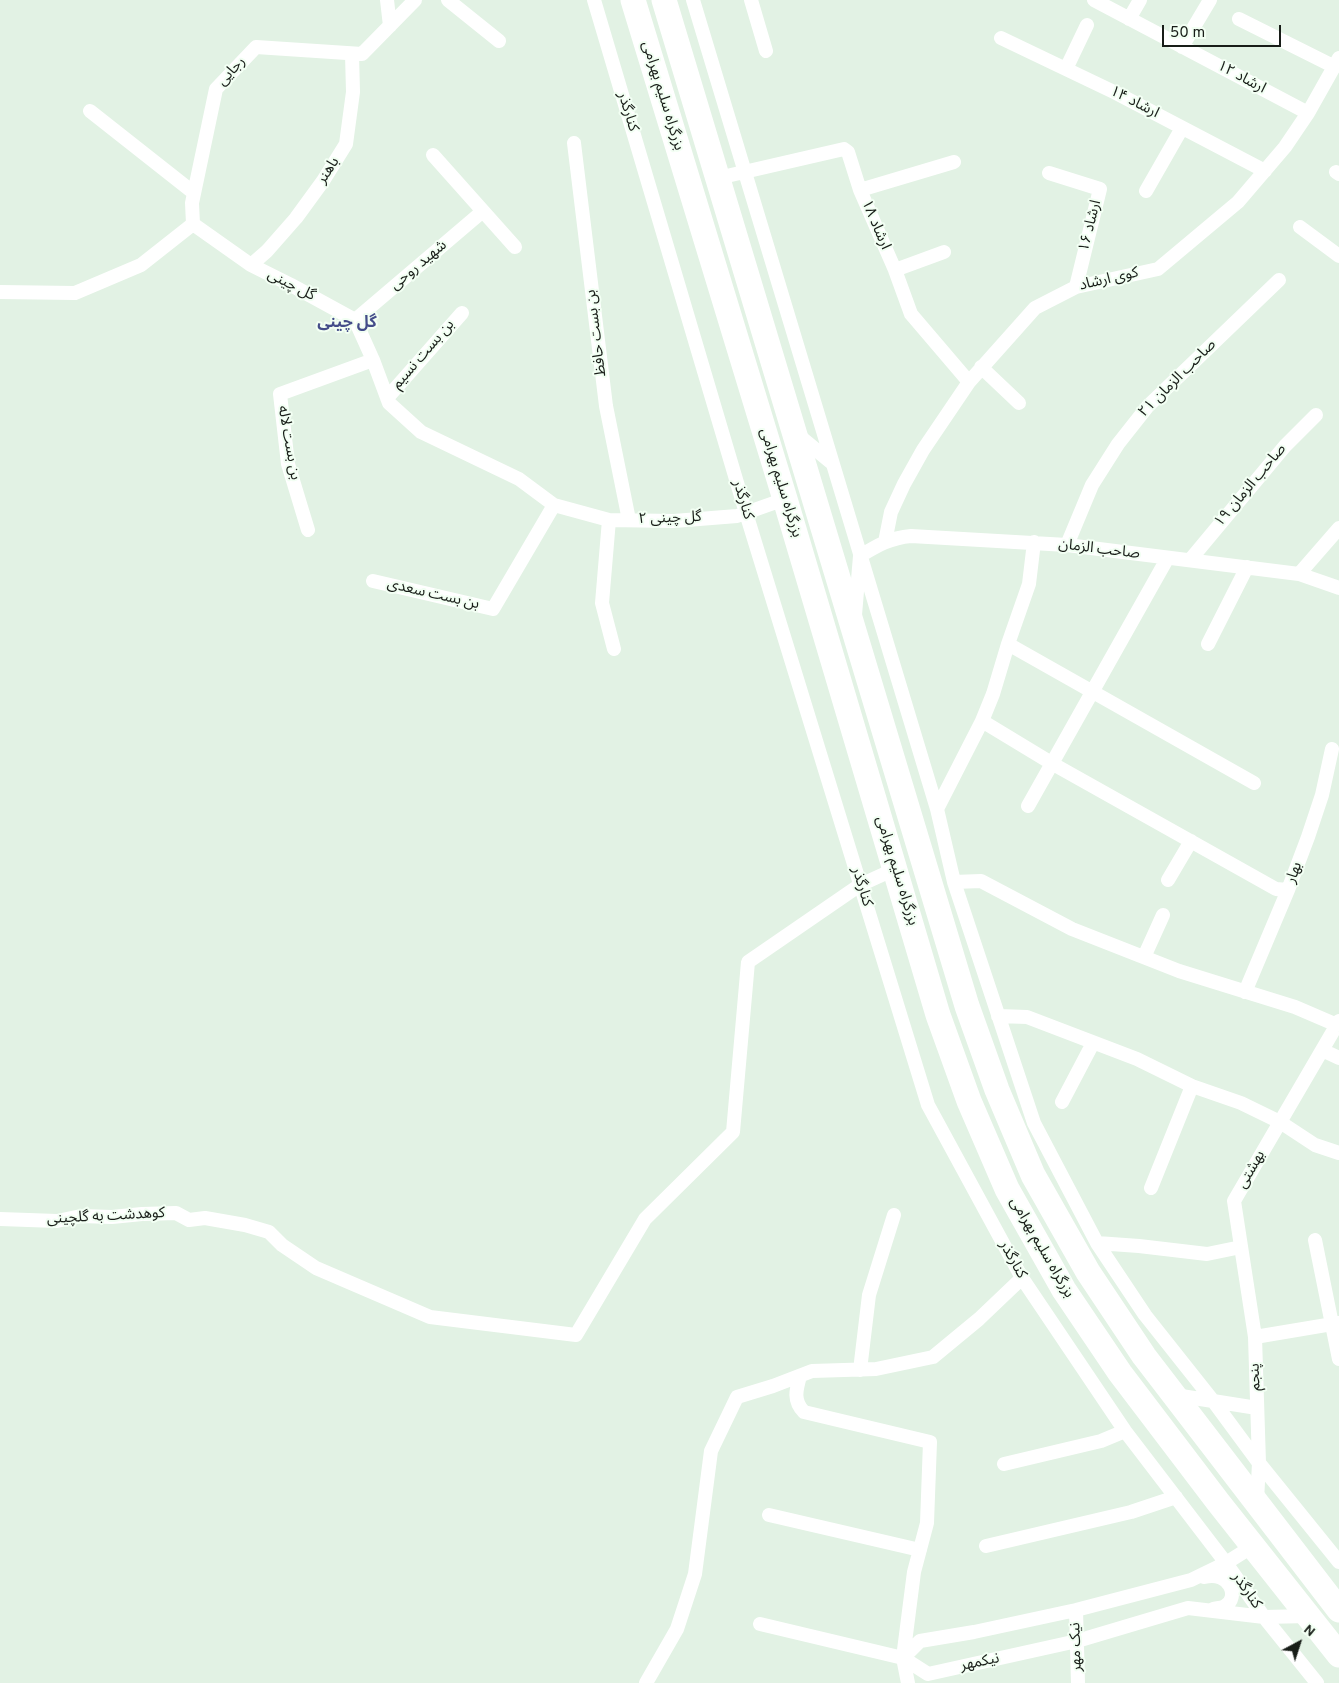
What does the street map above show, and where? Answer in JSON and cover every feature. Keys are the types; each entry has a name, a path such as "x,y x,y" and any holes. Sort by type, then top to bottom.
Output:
{"highway":[{"name":"بزرگراه سلیم بهرامی","path":"633,0 785,499 941,1023 969,1101 1007,1189 1064,1290 1120,1373 1339,1655"},
{"name":"بزرگراه سلیم بهرامی","path":"664,0 854,627 966,1006 997,1090 1034,1175 1088,1272 1144,1356 1339,1610"}],"street":[{"path":"387,0 390,26"},
{"path":"352,54 362,54 415,0"},
{"path":"448,0 500,41"},
{"name":"کنارگذر","path":"594,0 746,513 928,1105 1022,1278 1125,1431 1226,1563 1264,1617 1317,1683"},
{"path":"693,0 937,809 954,882 1034,1123 1098,1244 1145,1315 1214,1402 1259,1463 1339,1562"},
{"path":"752,0 766,51"},
{"name":"ارشاد ۱۲","path":"1094,0 1308,113"},
{"path":"1128,19 1140,0"},
{"path":"1182,47 1210,0"},
{"path":"1239,18 1337,63"},
{"path":"1066,69 1087,25"},
{"name":"ارشاد ۱۴","path":"1001,38 1116,93 1264,171"},
{"name":"رجایی","path":"193,224 192,203 216,89 256,47 352,54"},
{"name":"باهنر","path":"251,265 267,251 296,218 323,181 346,144 353,92 352,54"},
{"name":"کوی ارشاد","path":"885,542 891,512 923,450 969,382 1035,308 1076,286 1158,269 1238,202 1285,147 1308,113 1337,63"},
{"path":"90,111 194,193"},
{"path":"1146,191 1182,128"},
{"name":"بن بست حافظ","path":"574,143 606,406 629,520"},
{"name":"ارشاد ۱۸","path":"744,170 844,149 848,152 860,190 895,270 911,314 969,382"},
{"path":"433,155 515,246"},
{"path":"860,190 954,162"},
{"path":"718,178 744,170"},
{"name":"ارشاد ۱۶","path":"1049,173 1100,189 1076,286"},
{"name":"شهید روحی","path":"355,320 483,211"},
{"path":"0,292 75,293 141,265 193,224"},
{"name":"گل چینی","path":"193,224 251,265 355,320"},
{"path":"1300,227 1339,255"},
{"path":"895,270 944,252"},
{"name":"صاحب الزمان ۲۱","path":"1068,545 1092,485 1118,444 1148,406 1279,280"},
{"name":"بن بست نسیم","path":"387,398 462,312"},
{"path":"355,320 373,360 388,403 421,432 519,479 554,505"},
{"name":"بن بست لاله","path":"308,530 288,464 280,394 373,360"},
{"path":"981,368 1019,403"},
{"name":"صاحب الزمان ۱۹","path":"1190,560 1285,446 1316,415"},
{"path":"795,433 832,463"},
{"name":"گل چینی ۲","path":"554,505 609,520 674,521 737,516 785,499"},
{"name":"بن بست سعدی","path":"373,581 493,609 554,505"},
{"path":"609,520 602,603 614,649"},
{"path":"1299,574 1339,528"},
{"name":"صاحب الزمان","path":"860,556 885,542 911,536 1034,542 1299,574 1339,588"},
{"path":"937,809 982,721 993,694 1029,584 1034,542"},
{"path":"854,627 860,556"},
{"path":"1028,806 1168,558"},
{"path":"1208,644 1247,567"},
{"path":"1008,644 1254,783"},
{"path":"982,721 1053,764 1276,889 1288,890"},
{"name":"بهار","path":"1245,992 1288,890 1322,796 1332,749"},
{"path":"1168,880 1191,841"},
{"path":"860,885 895,869"},
{"path":"954,882 981,881 1072,929 1179,971 1294,1007 1338,1023"},
{"name":"کوهدشت به گلچینی","path":"0,1219 57,1221 80,1216 112,1217 176,1213 189,1220 205,1218 245,1225 269,1232 282,1245 316,1268 430,1317 576,1336 645,1220 732,1132 748,962 860,885"},
{"path":"1144,957 1163,916"},
{"path":"998,1016 1027,1017 1137,1059 1192,1086 1241,1104 1280,1122 1315,1146 1339,1153"},
{"name":"بهشتی","path":"1255,1337 1234,1201 1338,1023"},
{"path":"1062,1102 1093,1043"},
{"path":"1322,1050 1339,1058"},
{"path":"1151,1188 1192,1086"},
{"path":"860,1370 869,1295 894,1214"},
{"path":"1315,1240 1336,1323 1339,1359"},
{"path":"1098,1244 1139,1246 1207,1254 1241,1247"},
{"path":"646,1683 677,1629 695,1574 711,1451 737,1397 812,1372 876,1369 933,1357 979,1319 1022,1278"},
{"path":"1255,1337 1336,1323"},
{"name":"پنجم","path":"1255,1337 1259,1463 1257,1503"},
{"path":"800,1376 796,1391 798,1406 804,1412 930,1442 927,1523 914,1572 903,1658 908,1683"},
{"path":"1175,1395 1257,1408"},
{"path":"1004,1464 1101,1441 1125,1431"},
{"path":"986,1546 1131,1512 1176,1497"},
{"path":"769,1515 920,1550"},
{"name":"نیکمهر","path":"1253,1546 1226,1563 1191,1580 1076,1610 974,1632 920,1641 903,1658 928,1674 1077,1641 1188,1608 1264,1617 1308,1616"},
{"path":"1191,1580 1218,1575 1230,1585 1232,1595 1226,1606 1208,1610"},
{"name":"نیک مهر","path":"1076,1610 1078,1683"},
{"path":"760,1624 903,1658"}],"district":[{"name":"گل چینی","path":"347,324"}]}
